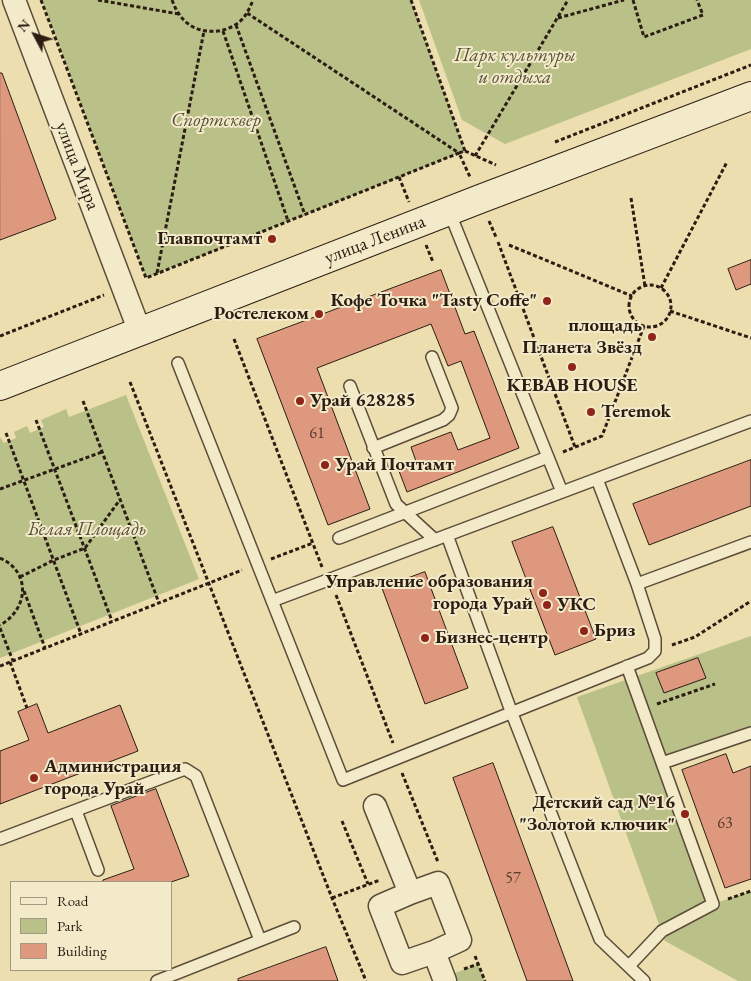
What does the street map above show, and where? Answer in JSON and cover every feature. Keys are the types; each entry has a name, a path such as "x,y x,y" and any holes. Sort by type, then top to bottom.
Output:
{"main road":[{"name":"улица Ленина","path":"0,386 449,211 751,96"}],"street":[{"name":"улица Мира","path":"14,0 140,332"},
{"path":"376,806 410,893"},
{"path":"438,883 460,940 434,952 402,963 380,906 438,883"},
{"path":"434,952 445,981"}],"lane":[{"path":"449,211 562,492"},
{"path":"373,448 443,420 449,415 452,408 432,357"},
{"path":"178,363 343,780 648,658 655,651 655,639 637,584 597,479"},
{"path":"350,386 396,504 435,540"},
{"path":"272,601 751,421"},
{"path":"340,538 548,457"},
{"path":"447,535 511,712 600,939 644,981"},
{"path":"637,584 751,542"},
{"path":"627,666 713,904 662,931 629,966"},
{"path":"662,763 751,732"},
{"path":"0,839 185,769 196,776 260,940"},
{"path":"76,811 98,870"},
{"path":"157,981 294,926"}],"path":[{"path":"41,0 146,278 465,151"},
{"path":"98,0 179,14"},
{"path":"172,0 179,14 186,22 204,31 223,31 236,25 248,13 253,0"},
{"path":"411,0 465,151 494,165 504,162"},
{"path":"475,156 568,0"},
{"path":"557,18 624,0"},
{"path":"633,0 644,37 703,15 697,0"},
{"path":"248,13 459,153"},
{"path":"236,25 305,215"},
{"path":"156,274 204,31"},
{"path":"223,31 288,221"},
{"path":"550,144 751,65"},
{"path":"661,288 727,162"},
{"path":"631,198 645,286"},
{"path":"498,242 575,447"},
{"path":"510,245 632,296"},
{"path":"645,286 661,288 670,298 668,318 658,326 644,326 638,323 630,310 632,296 645,286"},
{"path":"0,336 108,293"},
{"path":"670,312 751,338"},
{"path":"548,457 602,436 644,326"},
{"path":"234,339 328,580 339,603 392,741 403,776 440,867"},
{"path":"130,382 366,981"},
{"path":"83,401 159,603"},
{"path":"36,420 112,621"},
{"path":"6,433 81,634"},
{"path":"0,489 102,452"},
{"path":"20,577 54,560 85,548 120,500"},
{"path":"0,558 13,566 20,577 45,648"},
{"path":"0,666 209,583"},
{"path":"23,588 22,600 17,611 0,627 27,708"},
{"path":"655,651 694,637 751,601"},
{"path":"643,710 715,684"},
{"path":"342,821 368,884"},
{"path":"713,904 751,891"},
{"path":"475,955 485,981"}],"green space":[{"name":"Спортсквер","path":"42,0 411,0 465,151 146,278"},
{"name":"Парк культуры и отдыха","path":"419,0 751,0 751,49 505,144 462,120"},
{"name":"Белая Площадь","path":"126,395 199,579 0,658 0,437 4,443 16,438 14,432 27,426 30,433 44,427 41,420 66,409 69,417"},
{"name":"Детский сад №16 \"Золотой ключик\"","path":"751,636 751,733 662,763 713,904 751,891 751,981 738,981 665,941 577,697"},
{"path":"478,964 485,981 435,981"}],"building":[{"path":"0,73 2,73 56,219 0,240"},
{"path":"751,260 751,284 736,290 728,269"},
{"path":"441,270 465,334 474,331 519,448 407,492 399,471 417,464 411,447 451,432 458,450 490,438 461,361 448,366 431,324 317,368 370,509 328,525 257,339"},
{"path":"751,460 751,506 649,545 633,504"},
{"path":"553,527 596,639 555,655 512,542"},
{"name":"Бизнес-центр","path":"425,572 468,688 425,704 382,588"},
{"path":"698,658 706,678 664,693 656,673"},
{"name":"Администрация города Урай","path":"37,704 48,733 120,705 138,751 0,804 0,751 29,740 18,712"},
{"path":"726,754 733,773 751,766 751,879 725,888 682,770"},
{"path":"493,763 573,981 527,981 453,778"},
{"path":"156,789 189,876 172,882 103,881 134,869 111,806"},
{"path":"326,947 338,981 238,981 238,979"}],"place":[{"name":"Главпочтамт","path":"272,239"},
{"name":"Кофе Точка \"Tasty Coffe\"","path":"547,301"},
{"name":"Ростелеком","path":"319,314"},
{"name":"площадь Планета Звёзд","path":"652,337"},
{"name":"KEBAB HOUSE","path":"572,367"},
{"name":"Урай 628285","path":"300,401"},
{"name":"Teremok","path":"591,412"},
{"name":"Урай Почтамт","path":"325,465"},
{"name":"Управление образования города Урай","path":"543,593"},
{"name":"УКС","path":"547,605"},
{"name":"Бриз","path":"584,631"},
{"name":"Бизнес-центр","path":"425,638"},
{"name":"Администрация города Урай","path":"34,778"},
{"name":"Детский сад №16 \"Золотой ключик\"","path":"685,814"}]}
